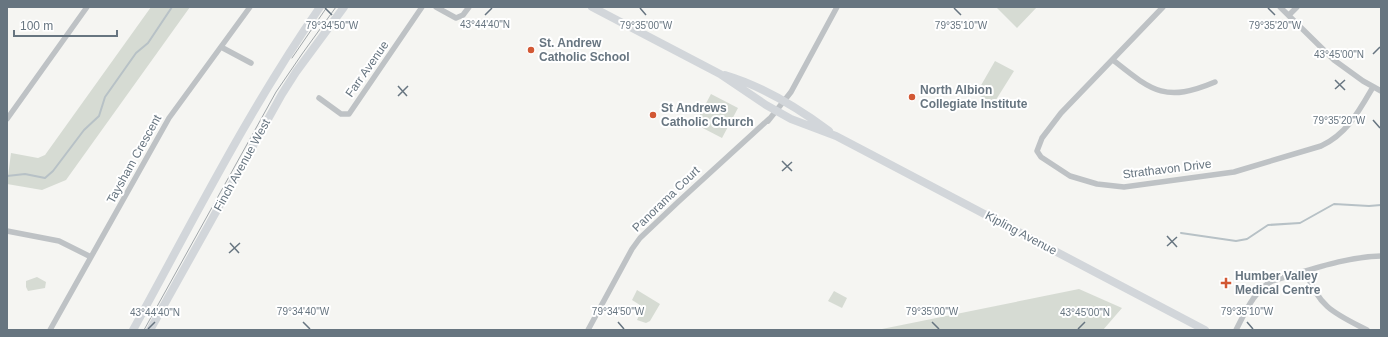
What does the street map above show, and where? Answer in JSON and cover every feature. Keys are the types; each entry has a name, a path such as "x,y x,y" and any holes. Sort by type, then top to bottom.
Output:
{"main road":[{"name":"Finch Avenue West","path":"133,330 247,124 290,50 320,7"},
{"name":"Finch Avenue West","path":"150,330 282,94 296,72 344,7"},
{"name":"Kipling Avenue","path":"592,7 720,74 776,111 791,119 836,136"},
{"name":"Kipling Avenue","path":"720,74 743,80 784,102 836,136 1205,330"}],"street":[{"path":"7,119 14,107 87,7"},
{"name":"Taysham Crescent","path":"50,330 169,118 250,7"},
{"name":"Farr Avenue","path":"319,98 341,114 349,114 422,7"},
{"path":"436,7 456,18 463,15 469,7"},
{"path":"776,111 794,88 837,7"},
{"name":"Strathavon Drive","path":"1164,7 1061,113 1042,138 1037,152 1040,158 1070,176 1097,184 1124,187 1234,172 1321,146 1343,132 1353,121 1373,87"},
{"path":"1280,7 1334,60 1381,91"},
{"path":"1289,15 1297,7"},
{"path":"221,47 251,63"},
{"path":"1113,60 1145,85 1168,93 1193,92 1215,82"},
{"path":"7,105 14,107"},
{"name":"Panorama Court","path":"588,330 640,238 688,192 750,137 776,111"},
{"path":"7,231 59,241 91,257"},
{"path":"1236,330 1255,294 1263,286 1272,281 1346,259 1381,256"},
{"path":"1306,272 1323,304 1334,313 1367,330"}],"shaded area":[{"path":"151,7 190,7 66,180 42,190 7,184 11,153 38,158 45,155"},
{"path":"996,7 1037,7 1017,28"},
{"path":"995,61 1014,71 994,103 976,94"},
{"path":"711,94 738,108 722,138 695,124"},
{"path":"37,277 46,282 45,288 28,291 26,281"},
{"path":"1079,289 1122,308 1103,330 877,330"},
{"path":"637,290 660,304 650,321 646,323 637,320 643,307 632,300"},
{"path":"834,291 847,298 842,308 828,301"}],"waterway":[{"path":"7,176 25,174 45,178 53,171 84,130 99,116 105,97 136,53 148,43 172,7"},
{"path":"1181,233 1236,241 1247,239 1268,225 1300,223 1334,204 1369,206 1381,205"}],"tram line":[{"path":"292,58 327,7"},
{"path":"144,330 276,92 336,7"}],"place":[{"name":"St. Andrew Catholic School","path":"531,50"},
{"name":"North Albion Collegiate Institute","path":"912,97"},
{"name":"St Andrews Catholic Church","path":"653,115"},
{"name":"Humber Valley Medical Centre","path":"1226,283"}]}
